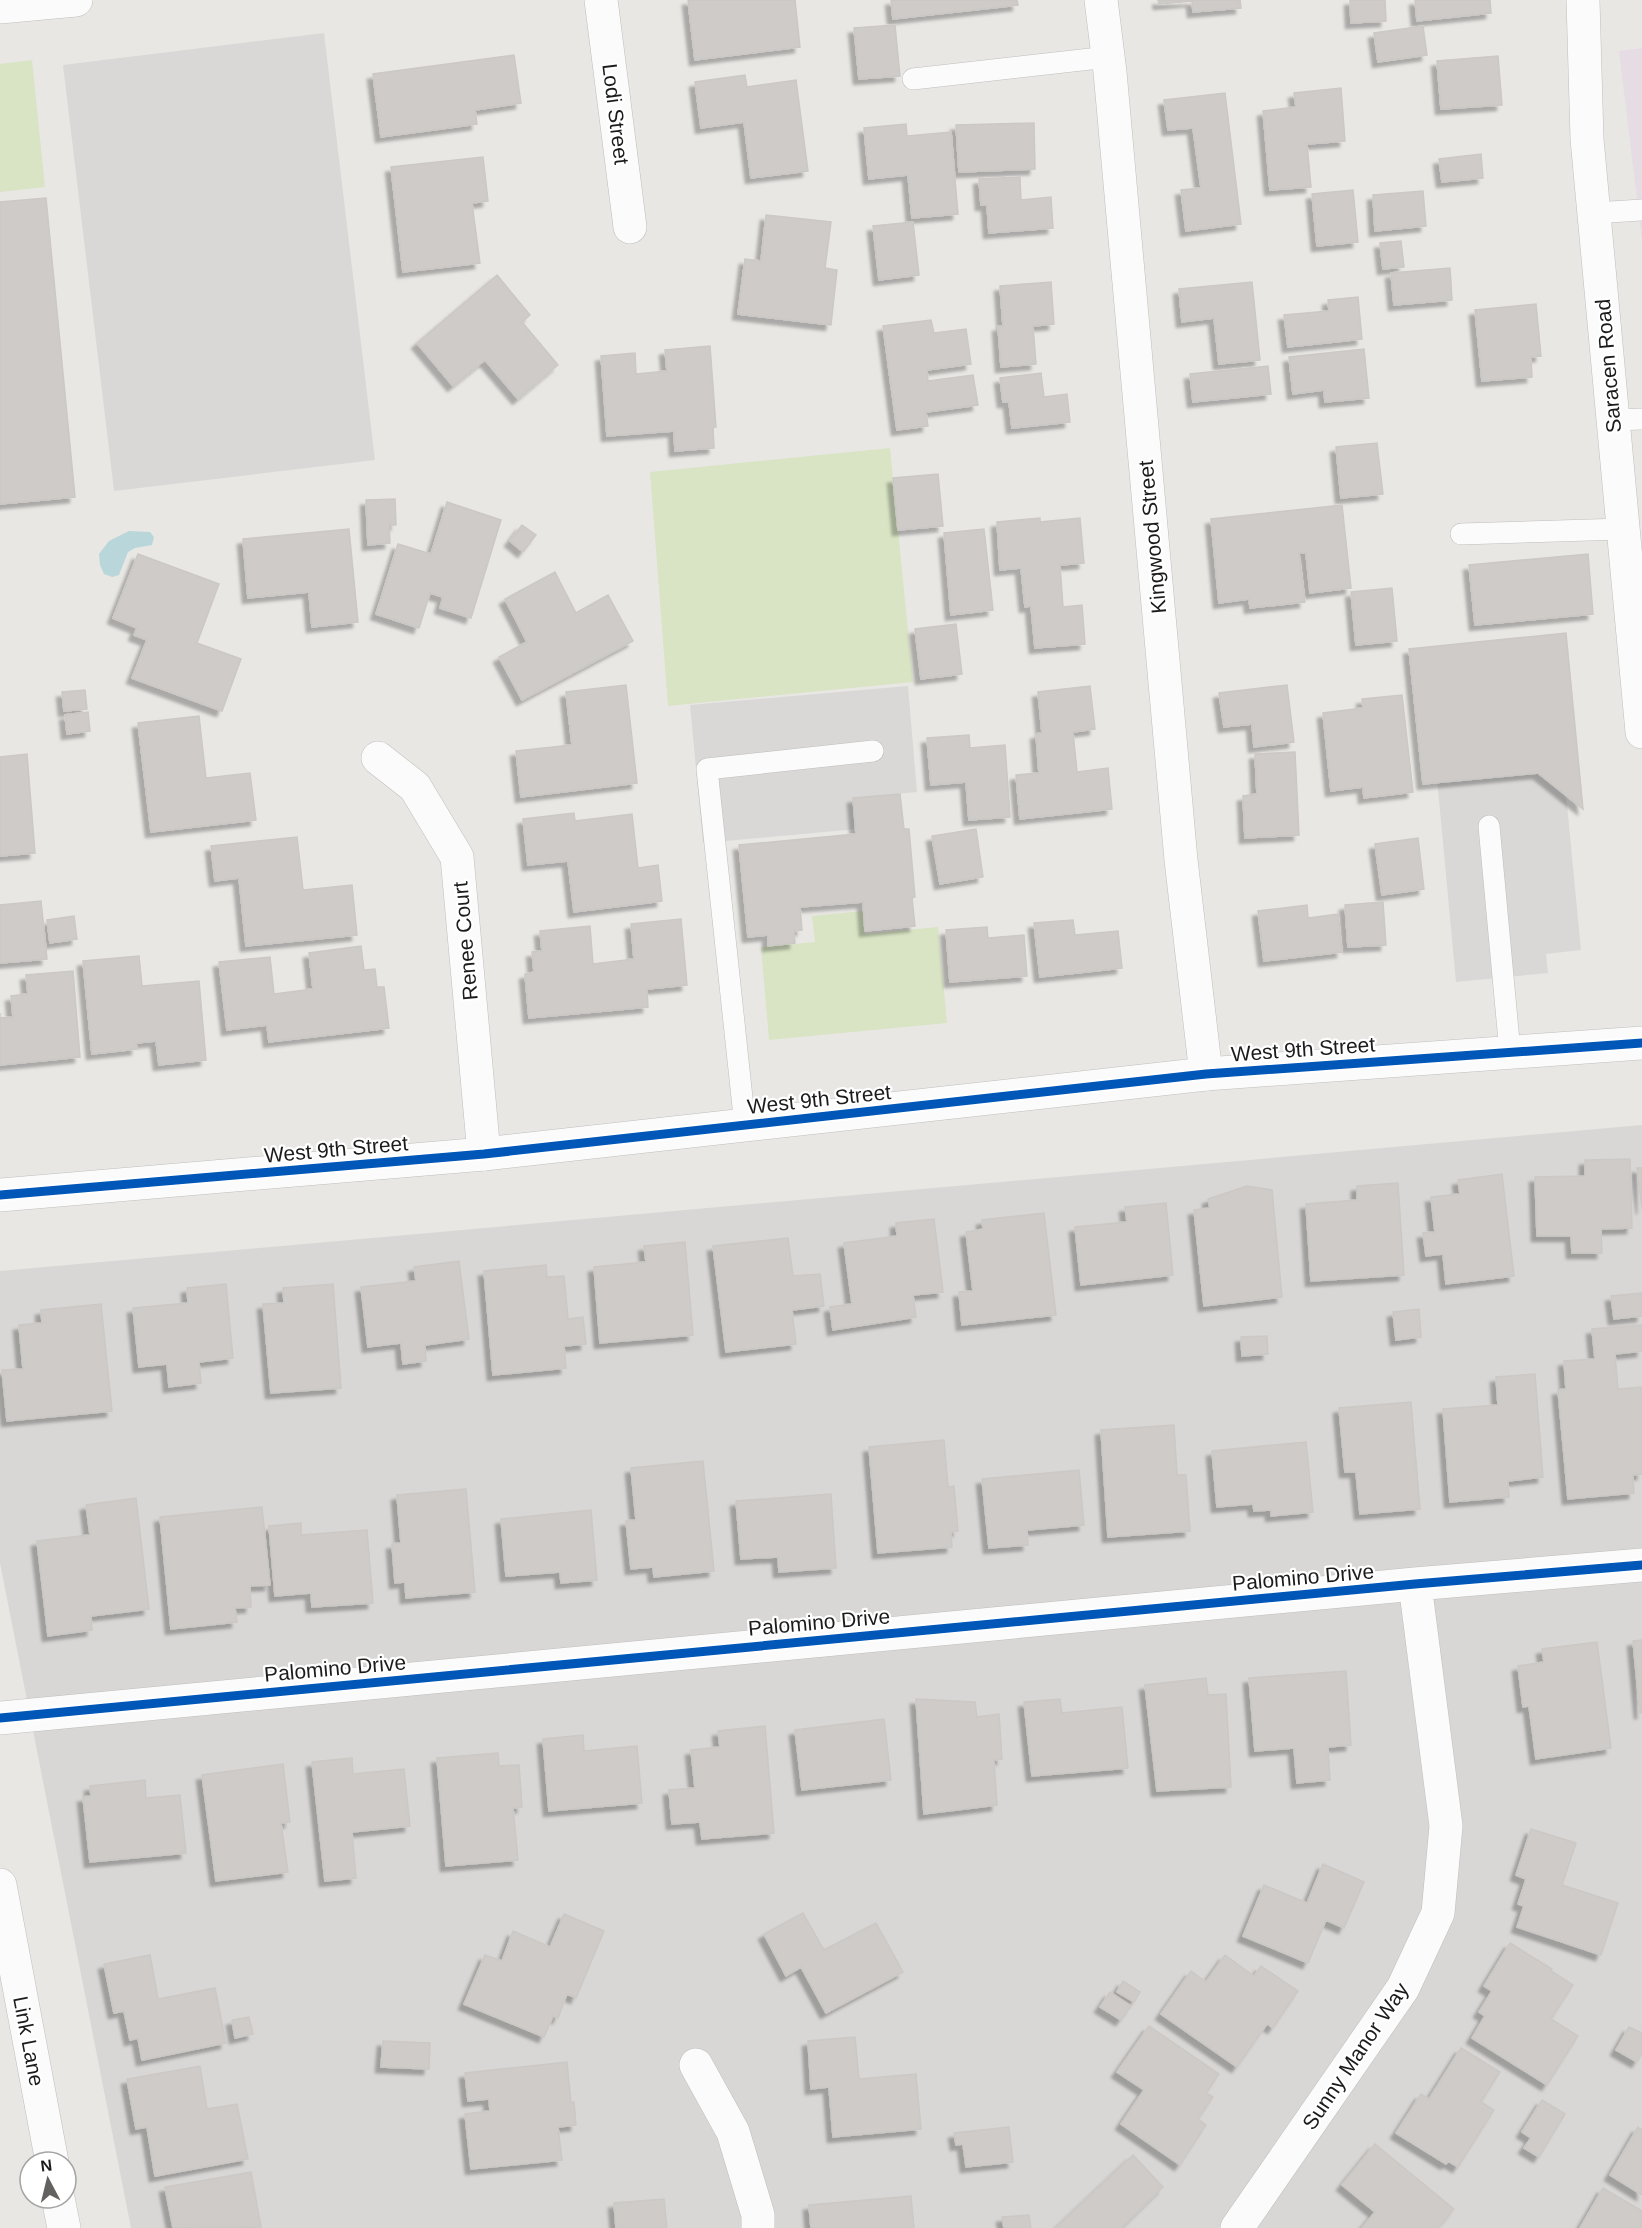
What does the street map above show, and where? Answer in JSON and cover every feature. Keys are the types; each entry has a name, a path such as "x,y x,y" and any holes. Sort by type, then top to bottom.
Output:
{"street":[{"path":"0,7 76,0"},
{"name":"Lodi Street","path":"601,0 630,227"},
{"name":"Kingwood Street","path":"1101,0 1181,860 1206,1074"},
{"name":"Saracen Road","path":"1583,0 1587,139 1594,213 1628,419 1623,529 1638,650 1642,732"},
{"name":"Renee Court","path":"378,758 415,787 457,857 484,1154"},
{"name":"West 9th Street","path":"0,1195 484,1154 1206,1074 1642,1043"},
{"name":"Palomino Drive","path":"0,1718 1415,1584 1642,1565"},
{"name":"Sunny Manor Way","path":"1237,2228 1404,1988 1438,1913 1446,1826 1415,1584"},
{"name":"Link Lane","path":"0,1885 50,2150"},
{"path":"696,2065 733,2132 758,2215 758,2228"},
{"path":"60,2210 64,2228"}],"lane":[{"path":"913,78 1108,57"},
{"path":"1594,213 1642,210"},
{"path":"1461,534 1623,529"},
{"path":"745,1126 707,769 873,751"},
{"path":"1489,826 1510,1052"}],"shaded area":[{"path":"324,33 375,460 114,491 63,65"},
{"path":"1642,48 1642,241 1619,51"},
{"path":"908,686 917,792 854,798 857,829 703,843 690,705"},
{"path":"1548,769 1565,784 1581,950 1546,954 1548,973 1456,982 1437,779"},
{"path":"1642,1125 1642,2228 131,2228 0,1563 0,1271"}],"green space":[{"path":"32,60 45,187 0,192 0,64"},
{"path":"890,448 913,682 668,706 650,472"},
{"path":"863,911 865,934 938,927 947,1023 769,1040 761,947 815,942 812,916"}],"water":[{"path":"129,531 150,532 154,537 152,545 135,548 128,552 119,575 112,577 104,574 99,554 109,541"}],"building":[{"path":"688,0 795,0 800,47 695,60"},
{"path":"891,0 1017,0 1018,5 893,19"},
{"path":"1158,0 1240,0 1241,8 1193,12 1192,1 1159,4"},
{"path":"1350,0 1385,0 1386,21 1351,23"},
{"path":"1415,0 1490,0 1491,13 1417,21"},
{"path":"895,25 900,76 859,79 854,28"},
{"path":"1423,26 1427,55 1378,62 1374,33"},
{"path":"514,55 521,103 475,110 477,124 381,137 373,74"},
{"path":"1498,56 1502,105 1441,109 1437,61"},
{"path":"745,75 747,87 796,80 808,171 751,178 744,122 701,128 695,82"},
{"path":"1341,88 1345,141 1307,144 1311,187 1270,190 1263,111 1296,107 1294,93"},
{"path":"1225,93 1241,224 1186,231 1181,190 1201,188 1193,128 1168,130 1164,100"},
{"path":"1034,123 1035,169 959,172 956,125"},
{"path":"906,124 907,136 951,132 958,214 912,218 908,175 869,179 864,128"},
{"path":"1481,154 1483,178 1442,182 1439,159"},
{"path":"483,157 488,201 472,203 480,263 403,272 391,167"},
{"path":"1020,177 1021,200 1051,197 1053,228 989,233 987,205 981,205 979,179"},
{"path":"1353,190 1358,242 1317,246 1312,194"},
{"path":"1423,191 1426,226 1375,231 1373,195"},
{"path":"46,198 75,497 0,504 0,202"},
{"path":"766,215 831,222 825,268 837,270 831,325 738,314 745,259 761,261"},
{"path":"913,222 919,275 879,280 873,226"},
{"path":"1401,241 1404,267 1383,269 1380,243"},
{"path":"1450,268 1452,300 1394,305 1391,273"},
{"path":"497,275 530,315 522,322 558,365 518,399 485,360 453,386 417,343"},
{"path":"1051,282 1054,324 1033,326 1036,364 1001,367 998,326 1003,326 1000,286"},
{"path":"1252,282 1260,360 1219,364 1214,318 1182,322 1179,289"},
{"path":"1358,297 1362,339 1288,347 1284,315 1329,311 1328,300"},
{"path":"1536,304 1541,356 1531,357 1532,377 1482,381 1475,310"},
{"path":"931,320 934,333 966,329 971,364 927,370 928,381 973,375 978,405 926,412 928,426 897,430 883,326"},
{"path":"710,346 716,427 713,427 714,448 675,451 674,431 607,436 601,356 635,353 636,374 667,371 665,350"},
{"path":"1364,349 1369,398 1325,402 1324,390 1293,394 1289,357"},
{"path":"1268,366 1271,394 1193,402 1190,374"},
{"path":"1041,373 1044,397 1067,394 1070,422 1012,428 1009,402 1003,402 1000,378"},
{"path":"1377,443 1383,494 1341,498 1336,447"},
{"path":"938,474 943,526 898,530 893,478"},
{"path":"395,499 396,525 389,525 390,543 368,545 366,500"},
{"path":"447,502 501,520 471,618 440,608 443,597 430,593 419,628 376,614 398,544 431,554"},
{"path":"1342,505 1351,588 1310,593 1306,553 1299,553 1305,602 1250,608 1249,599 1219,603 1211,519"},
{"path":"1040,518 1040,522 1080,518 1084,563 1060,565 1063,607 1082,605 1085,644 1035,648 1031,606 1025,607 1021,568 1000,570 997,522"},
{"path":"522,525 536,535 523,552 510,541"},
{"path":"349,529 358,622 312,627 309,592 248,598 243,539"},
{"path":"984,529 993,610 951,615 944,533"},
{"path":"138,554 219,584 197,643 241,659 222,711 132,678 147,640 134,635 137,628 113,618"},
{"path":"1588,554 1593,614 1475,625 1469,565"},
{"path":"555,572 576,613 608,595 633,641 522,700 499,657 527,642 505,599"},
{"path":"1392,588 1397,641 1356,645 1351,592"},
{"path":"956,624 962,674 921,679 915,629"},
{"path":"1566,633 1583,809 1538,773 1423,784 1409,649"},
{"path":"626,685 637,783 521,797 516,751 572,745 566,692"},
{"path":"1287,685 1294,742 1254,747 1252,724 1224,727 1219,693"},
{"path":"1090,686 1095,729 1073,732 1077,772 1108,768 1112,809 1020,819 1016,775 1039,773 1036,734 1042,733 1038,692"},
{"path":"85,690 87,709 64,711 62,692"},
{"path":"1402,695 1413,792 1364,798 1363,787 1331,791 1323,713 1363,708 1362,699"},
{"path":"88,712 90,731 67,734 65,715"},
{"path":"199,716 206,778 250,773 256,820 151,832 138,723"},
{"path":"969,735 970,748 1005,745 1010,817 969,820 966,782 931,785 927,738"},
{"path":"1295,752 1299,835 1245,838 1243,796 1257,794 1255,754"},
{"path":"27,754 35,853 0,856 0,757"},
{"path":"900,794 904,829 909,829 915,926 865,931 863,902 800,907 802,930 794,931 795,943 768,946 768,935 748,937 739,845 856,834 853,798"},
{"path":"574,813 575,821 632,814 638,868 658,865 662,901 574,912 568,861 528,865 523,819"},
{"path":"976,829 983,877 940,884 932,836"},
{"path":"297,837 303,890 352,885 357,935 246,946 239,878 215,881 211,846"},
{"path":"1418,838 1424,889 1382,895 1375,844"},
{"path":"41,901 47,959 0,963 0,905"},
{"path":"1383,902 1386,945 1348,947 1345,905"},
{"path":"1307,905 1308,918 1338,914 1342,952 1264,961 1258,911"},
{"path":"74,916 77,939 50,943 47,920"},
{"path":"681,919 687,985 647,989 648,1007 529,1018 525,974 534,972 532,952 542,951 540,931 590,926 593,964 634,959 631,924"},
{"path":"1073,920 1075,935 1118,931 1122,968 1040,977 1034,923"},
{"path":"987,927 988,938 1024,935 1027,976 950,982 946,930"},
{"path":"361,946 364,970 375,969 377,987 384,987 389,1028 269,1042 267,1025 227,1030 219,962 270,957 274,994 313,989 309,953"},
{"path":"139,956 142,986 199,981 206,1060 159,1065 156,1041 136,1043 137,1049 92,1054 83,961"},
{"path":"73,971 80,1057 0,1065 0,1018 13,1017 11,996 28,994 26,975"},
{"path":"1630,1159 1632,1228 1601,1229 1602,1253 1572,1253 1571,1236 1537,1236 1535,1177 1585,1176 1585,1160"},
{"path":"1637,1168 1642,1168 1642,1209"},
{"path":"1502,1174 1514,1276 1446,1284 1443,1254 1426,1256 1423,1233 1435,1232 1431,1197 1460,1194 1458,1180"},
{"path":"1398,1183 1404,1275 1311,1281 1306,1204 1357,1200 1357,1186"},
{"path":"1247,1186 1272,1190 1282,1297 1204,1306 1194,1210 1210,1208 1208,1199"},
{"path":"1166,1203 1173,1275 1081,1285 1075,1227 1127,1222 1125,1207"},
{"path":"1044,1213 1056,1315 962,1325 959,1292 973,1291 966,1232 983,1229 982,1220"},
{"path":"934,1219 943,1292 913,1295 916,1317 833,1330 830,1307 852,1304 844,1243 897,1236 896,1223"},
{"path":"788,1238 793,1276 820,1274 824,1306 792,1310 796,1344 726,1352 713,1246"},
{"path":"685,1242 693,1335 600,1343 594,1267 646,1262 644,1246"},
{"path":"459,1261 469,1339 425,1345 426,1361 403,1364 401,1343 368,1347 361,1287 416,1281 414,1267"},
{"path":"546,1265 547,1277 564,1276 568,1319 583,1317 586,1344 564,1346 566,1368 493,1375 484,1271"},
{"path":"226,1284 233,1358 199,1362 201,1383 169,1387 167,1364 139,1367 133,1308 188,1303 187,1288"},
{"path":"333,1284 341,1388 271,1393 263,1304 284,1303 283,1288"},
{"path":"1642,1293 1642,1316 1614,1319 1611,1296"},
{"path":"101,1304 112,1411 7,1421 2,1370 23,1369 19,1325 42,1323 41,1310"},
{"path":"1419,1309 1421,1337 1396,1340 1393,1312"},
{"path":"1642,1325 1642,1351 1615,1354 1618,1389 1642,1387 1642,1474 1633,1475 1634,1493 1568,1499 1558,1390 1566,1389 1564,1361 1595,1359 1592,1329"},
{"path":"1267,1336 1268,1354 1242,1356 1241,1337"},
{"path":"1535,1374 1543,1477 1508,1481 1509,1497 1450,1502 1443,1409 1498,1405 1496,1377"},
{"path":"1411,1402 1420,1509 1360,1514 1356,1472 1345,1472 1339,1408"},
{"path":"1174,1425 1177,1475 1186,1475 1190,1531 1108,1537 1101,1430"},
{"path":"944,1440 948,1487 954,1486 958,1531 951,1532 952,1547 878,1553 869,1447"},
{"path":"1306,1442 1313,1512 1271,1516 1271,1510 1254,1511 1253,1504 1217,1507 1212,1451"},
{"path":"703,1461 714,1571 654,1577 653,1567 631,1569 626,1521 636,1520 631,1468"},
{"path":"1079,1470 1084,1525 1027,1530 1028,1545 989,1548 982,1479"},
{"path":"466,1489 475,1592 406,1598 405,1582 395,1583 392,1544 401,1543 397,1495"},
{"path":"831,1494 836,1568 779,1572 778,1557 741,1559 736,1501"},
{"path":"136,1498 149,1609 91,1616 92,1630 48,1636 37,1541 90,1535 86,1505"},
{"path":"262,1507 270,1585 250,1586 251,1607 235,1608 237,1622 171,1629 160,1517"},
{"path":"591,1510 597,1580 561,1583 560,1572 506,1576 501,1519"},
{"path":"301,1523 301,1535 367,1530 373,1603 312,1607 311,1593 275,1596 269,1526"},
{"path":"1642,1640 1642,1713 1640,1713 1633,1641"},
{"path":"1597,1642 1611,1748 1536,1759 1529,1706 1523,1707 1518,1666 1544,1662 1542,1649"},
{"path":"1346,1671 1351,1745 1328,1747 1330,1780 1297,1783 1294,1748 1255,1751 1249,1678"},
{"path":"1206,1678 1208,1695 1226,1694 1231,1787 1157,1791 1145,1685"},
{"path":"916,1699 975,1702 977,1717 999,1714 1002,1759 994,1760 997,1805 924,1814"},
{"path":"1060,1699 1062,1713 1122,1707 1128,1768 1032,1776 1024,1702"},
{"path":"884,1719 891,1780 802,1790 795,1730"},
{"path":"765,1726 774,1833 702,1839 700,1822 672,1824 669,1790 695,1788 691,1750 720,1747 718,1731"},
{"path":"583,1735 584,1751 637,1746 642,1803 549,1811 543,1739"},
{"path":"498,1753 499,1766 519,1765 522,1807 513,1808 518,1860 446,1866 437,1758"},
{"path":"352,1758 353,1774 404,1769 410,1826 352,1832 356,1878 325,1881 312,1762"},
{"path":"283,1764 290,1822 281,1823 288,1872 216,1881 202,1775"},
{"path":"145,1780 146,1798 180,1795 186,1853 90,1862 83,1797 91,1796 90,1786"},
{"path":"1531,1829 1576,1843 1562,1885 1618,1903 1601,1955 1517,1927 1524,1906 1518,1904 1526,1879 1516,1875"},
{"path":"1323,1864 1364,1882 1344,1928 1326,1920 1308,1963 1243,1936 1264,1885 1307,1903"},
{"path":"803,1913 824,1950 876,1923 903,1972 826,2013 801,1967 786,1976 764,1934"},
{"path":"564,1914 604,1931 576,1998 567,1994 558,2018 553,2016 544,2037 464,2004 485,1955 502,1961 513,1931 550,1947"},
{"path":"1510,1943 1573,1985 1551,2019 1578,2036 1547,2085 1472,2038 1485,2016 1479,2012 1492,1991 1484,1986"},
{"path":"150,1955 158,1999 215,1988 226,2043 142,2060 138,2038 130,2040 124,2011 114,2013 104,1964"},
{"path":"1225,1955 1254,1976 1261,1966 1298,1991 1273,2028 1267,2024 1237,2067 1161,2014 1191,1971 1206,1982"},
{"path":"1123,1981 1140,1992 1134,2002 1117,1992"},
{"path":"1110,1992 1131,2006 1121,2020 1100,2007"},
{"path":"249,2017 253,2034 235,2038 232,2020"},
{"path":"1149,2026 1219,2074 1206,2093 1213,2097 1198,2119 1206,2125 1180,2165 1121,2124 1144,2090 1117,2072"},
{"path":"1629,2027 1642,2033 1642,2053 1637,2062 1616,2050"},
{"path":"855,2037 859,2079 916,2074 921,2129 833,2137 829,2087 811,2089 808,2041"},
{"path":"383,2041 430,2043 429,2069 381,2067"},
{"path":"1461,2048 1500,2072 1481,2102 1494,2110 1458,2167 1448,2161 1446,2164 1396,2133 1421,2094 1429,2099"},
{"path":"567,2062 571,2103 574,2102 576,2125 558,2127 562,2160 471,2169 465,2114 490,2111 489,2099 468,2101 465,2073"},
{"path":"200,2066 207,2109 237,2104 248,2159 155,2176 147,2127 136,2129 127,2079"},
{"path":"1542,2100 1565,2114 1539,2157 1524,2148 1531,2138 1522,2132"},
{"path":"1009,2127 1013,2162 966,2167 963,2144 956,2145 954,2133"},
{"path":"1638,2127 1642,2130 1642,2195 1610,2175"},
{"path":"1375,2144 1454,2209 1438,2228 1362,2228 1375,2212 1342,2185"},
{"path":"1133,2155 1163,2187 1121,2228 1056,2228"},
{"path":"251,2172 261,2227 173,2228 165,2187"},
{"path":"1603,2188 1642,2211 1642,2228 1580,2228"},
{"path":"911,2196 914,2228 811,2228 809,2205"},
{"path":"664,2199 667,2228 616,2228 614,2203"},
{"path":"1029,2215 1031,2228 1004,2228 1002,2217"}],"cycle path":[{"path":"0,1195 484,1154 1206,1074 1642,1043"},
{"path":"0,1718 1415,1584 1642,1565"}]}
